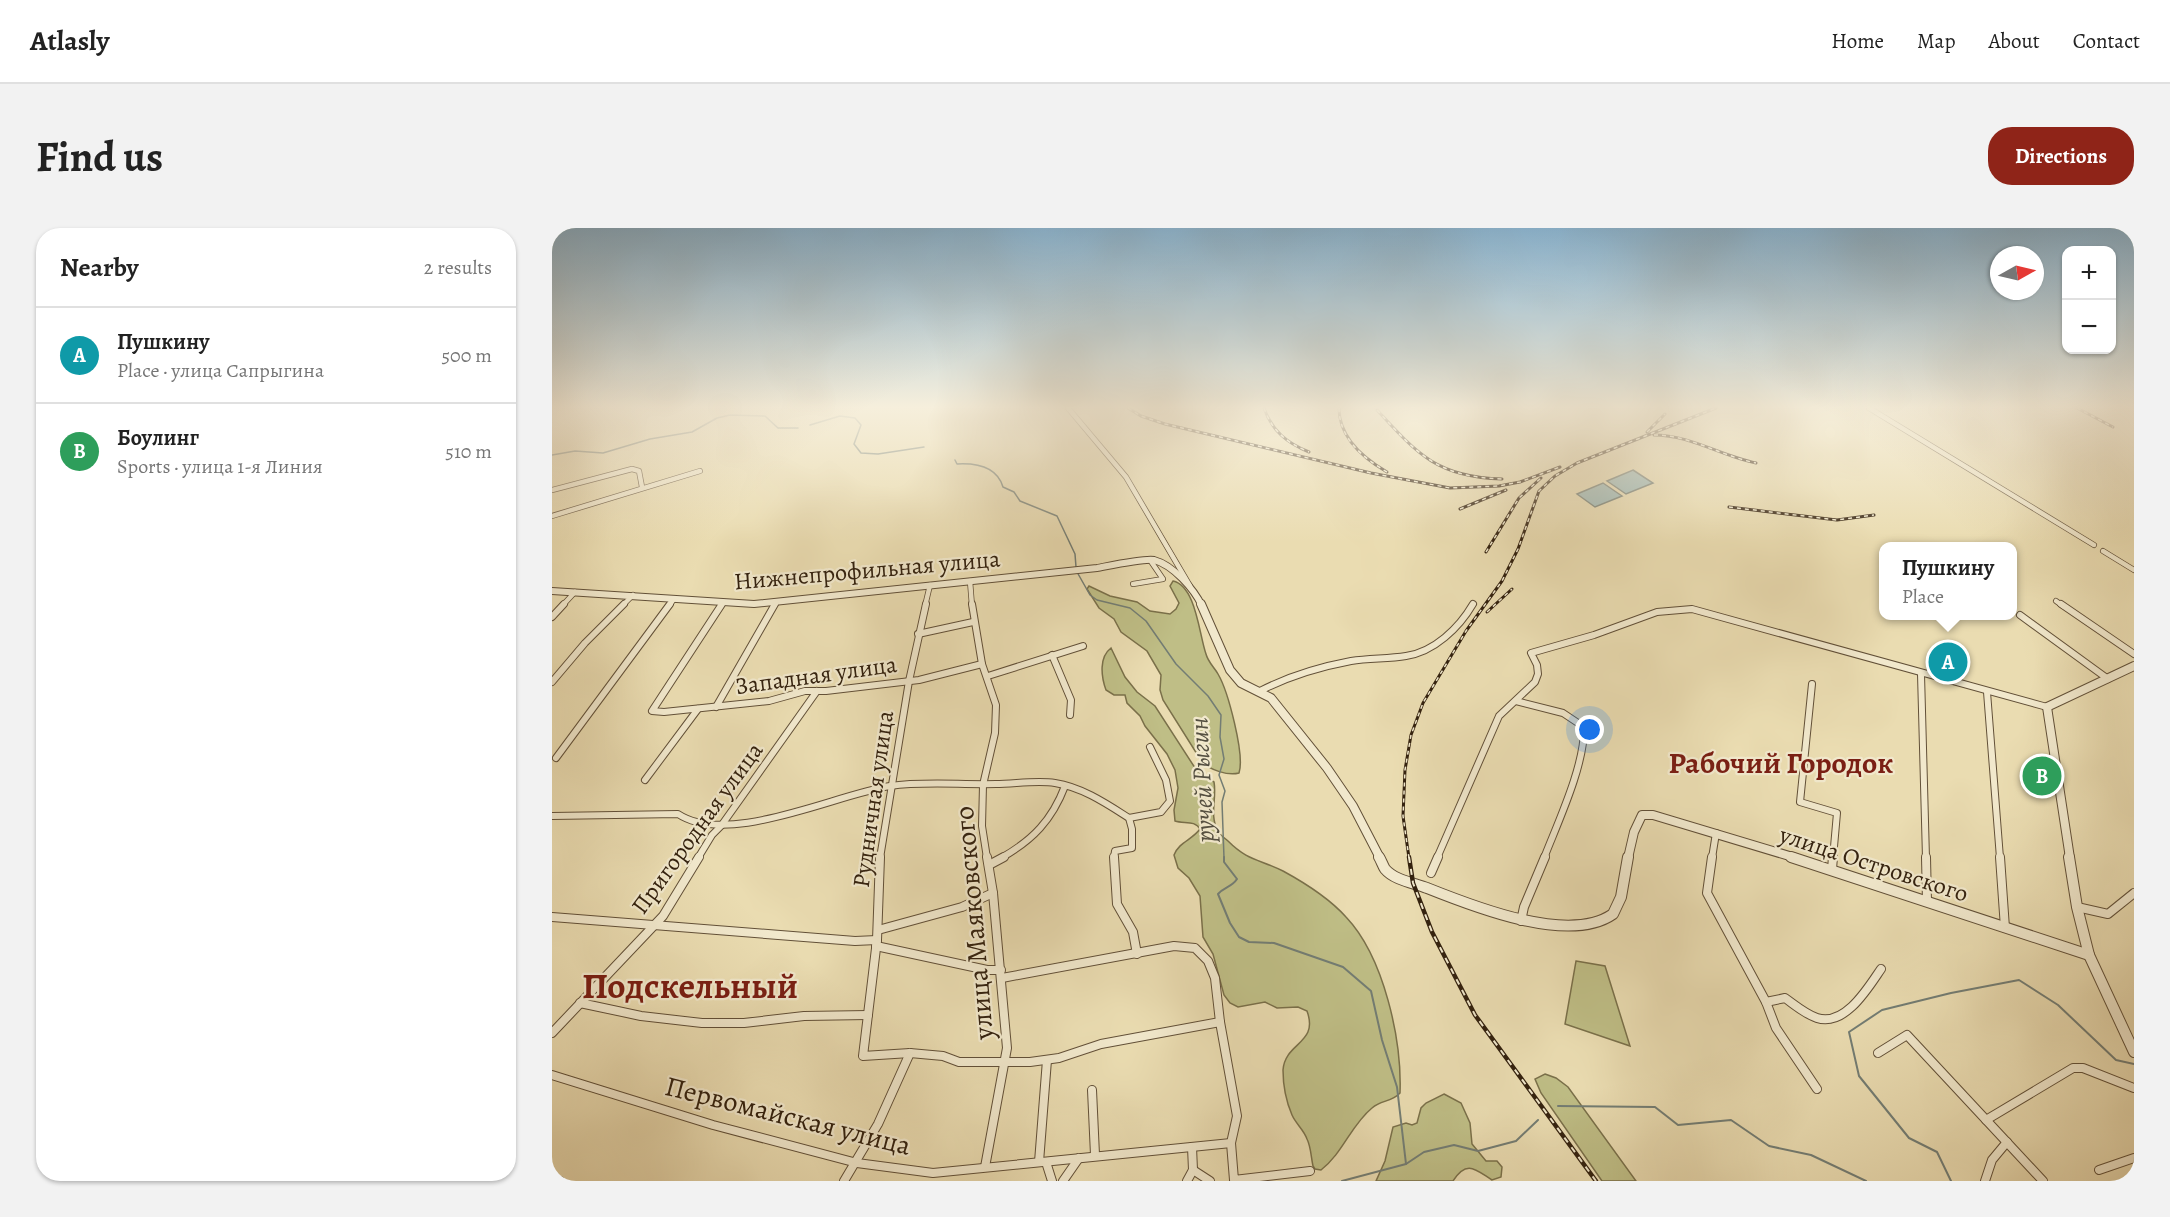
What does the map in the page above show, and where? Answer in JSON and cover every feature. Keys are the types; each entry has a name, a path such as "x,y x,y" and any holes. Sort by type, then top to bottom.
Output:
{"street":[{"path":"1105,452 1126,477 1199,600 1230,670 1241,683 1271,698 1341,787 1386,870 1399,878 1521,922 1524,907 1572,784 1585,729 1579,722 1560,713 1531,703 1516,701"},
{"path":"1942,452 2094,545"},
{"path":"552,490 636,470 640,473 642,487"},
{"path":"552,516 700,471"},
{"path":"2103,551 2134,570"},
{"path":"1150,560 1161,563 1192,589"},
{"path":"1133,584 1163,579 1150,560"},
{"name":"Нижнепрофильная улица","path":"554,592 633,595 722,604 776,603 1150,560"},
{"name":"улица Маяковского","path":"970,581 973,622 982,664 988,676 996,705 997,721 983,785 982,826 993,893 1001,974 1005,1061 985,1167"},
{"name":"Рудничная улица","path":"910,1053 863,1056 877,943 879,864 909,681 930,585"},
{"path":"552,617 575,592"},
{"path":"552,682 585,643 633,595"},
{"path":"556,758 674,599"},
{"path":"2056,601 2134,654"},
{"path":"716,707 776,603"},
{"name":"Западная улица","path":"722,604 652,711 664,712 769,701 797,692 909,681 982,664"},
{"path":"1260,691 1270,685 1333,665 1418,653 1437,642 1461,621 1473,604"},
{"path":"1431,873 1499,716 1532,686 1540,671 1540,666 1531,653 1564,645 1657,612 1680,608 1701,612 2047,707 2134,666"},
{"path":"2020,615 2108,679"},
{"path":"918,634 973,622"},
{"path":"988,676 1083,646"},
{"path":"1052,655 1071,700 1070,715"},
{"path":"1921,674 1927,902"},
{"path":"1812,684 1800,801 1836,813 1832,869"},
{"name":"Пригородная улица","path":"552,1033 663,916 712,835 722,826 817,691"},
{"path":"1987,692 2005,928"},
{"path":"2047,707 2077,907 2089,955 2134,1052"},
{"path":"645,780 698,709"},
{"path":"1129,818 1161,812 1170,801 1170,790 1161,764 1150,747"},
{"path":"552,816 678,814 691,823 722,826 790,812 892,786 1046,783 1065,786 1108,803 1129,818 1132,829 1132,848 1116,851 1114,858 1117,904 1133,932 1137,954"},
{"path":"989,865 1042,830 1056,810 1065,786"},
{"name":"улица Островского","path":"1521,922 1568,925 1611,917 1618,905 1627,875 1636,824 1642,815 1646,814 1832,869 2089,955"},
{"path":"1716,833 1707,893 1766,1002 1776,1028 1817,1089"},
{"path":"878,930 962,908 993,893"},
{"path":"2077,907 2108,914 2134,893"},
{"path":"552,917 877,943 1001,974 1137,954 1174,946 1195,948 1208,961 1215,978 1220,1022 1237,1116 1231,1143 1234,1180 1310,1171"},
{"path":"1766,1002 1785,998 1814,1016 1830,1019 1839,1016 1859,1001 1881,969"},
{"path":"579,1003 675,1023 743,1023 803,1016 845,1018 868,1015"},
{"path":"844,1181 857,1162 888,1104 910,1053 943,1056 959,1062 985,1064 1047,1060 1101,1044 1220,1022"},
{"path":"1878,1053 1907,1035 2043,1181"},
{"path":"1047,1060 1043,1162 1052,1181"},
{"path":"1986,1120 2073,1068 2083,1068 2134,1088"},
{"name":"Первомайская улица","path":"552,1075 713,1125 857,1162 931,1177 985,1167 1231,1143"},
{"path":"1092,1090 1095,1155"},
{"path":"1985,1181 1986,1168 1990,1159 2007,1142"},
{"path":"1188,1181 1193,1170 1192,1147"},
{"path":"1064,1181 1079,1158"},
{"path":"2099,1170 2134,1158"},
{"path":"1193,1170 1210,1181"},
{"path":"552,1178 560,1181"}],"shaded area":[{"path":"1173,581 1181,585 1192,601 1207,657 1222,682 1238,738 1239,773 1219,772 1202,762 1163,700 1160,690 1161,675 1147,651 1121,632 1114,619 1099,608 1087,589 1089,586 1110,596 1137,602 1150,611 1170,614 1179,603 1170,586"},
{"path":"1111,648 1125,677 1137,692 1155,706 1197,771 1214,782 1214,819 1220,834 1235,848 1291,876 1332,903 1359,934 1380,976 1394,1025 1398,1049 1400,1093 1394,1098 1375,1105 1358,1122 1335,1156 1321,1170 1313,1166 1308,1142 1292,1115 1283,1070 1289,1054 1309,1030 1307,1011 1298,1007 1277,1008 1265,1002 1238,1007 1230,1003 1224,995 1213,954 1203,937 1200,896 1189,878 1178,868 1174,855 1179,847 1200,829 1192,823 1175,821 1174,810 1178,788 1175,770 1167,754 1140,716 1127,703 1125,695 1114,695 1106,690 1102,667 1104,656"},
{"path":"1576,961 1605,966 1630,1046 1565,1024"},
{"path":"1545,1074 1556,1078 1568,1087 1636,1181 1602,1181 1541,1093 1535,1079"},
{"path":"1444,1094 1461,1103 1470,1123 1472,1144 1486,1161 1497,1161 1502,1167 1501,1177 1492,1180 1472,1168 1467,1168 1453,1181 1376,1181 1385,1161 1393,1127 1406,1123 1412,1125 1417,1123 1421,1108"}],"water":[{"path":"1633,470 1653,483 1626,494 1607,481"},
{"path":"1603,483 1622,496 1595,507 1577,494"}],"waterway":[{"name":"ручей Рыгин","path":"552,455 567,452"},
{"name":"ручей Рыгин","path":"596,452 605,452"},
{"name":"ручей Рыгин","path":"861,452 888,452"},
{"name":"ручей Рыгин","path":"955,460 957,464 971,464 991,471 1003,487 1014,492 1020,501 1057,516 1075,554 1076,567"},
{"name":"ручей Рыгин","path":"1077,572 1090,595 1097,600 1130,608 1146,621 1176,664 1208,696 1221,715 1220,737 1224,759 1219,775 1225,791 1222,802 1224,858"},
{"name":"ручей Рыгин","path":"1224,858 1224,862 1237,879 1218,894 1230,923 1239,937 1249,942 1274,943 1343,967 1371,991 1382,1040 1397,1087 1406,1164"},
{"name":"ручей Рыгин","path":"1951,1181 1937,1152 1909,1138 1859,1076 1849,1032 1882,1010 1951,993 2019,980 2058,1005 2116,1060 2134,1064"},
{"name":"ручей Рыгин","path":"1558,1106 1655,1107 1678,1125 1731,1120 1769,1146 1811,1155 1866,1181"},
{"name":"ручей Рыгин","path":"1406,1164 1424,1152 1454,1145 1478,1151 1516,1141 1538,1120"},
{"name":"ручей Рыгин","path":"1342,1181 1406,1164"}],"railway":[{"path":"1285,452 1371,473 1450,488 1499,486 1520,482 1560,467"},
{"path":"1360,452 1387,472"},
{"path":"1420,452 1431,461 1461,474 1502,479"},
{"path":"1409,858 1403,816 1405,770 1411,735 1423,703 1466,631 1502,581 1518,549 1539,491 1555,476 1577,463 1604,452"},
{"path":"1721,452 1756,463"},
{"path":"1486,552 1519,498 1541,478"},
{"path":"1460,509 1506,490"},
{"path":"1729,507 1837,520 1874,515"},
{"path":"1487,612 1512,589"},
{"path":"1409,857 1413,883 1432,932 1475,1015 1596,1181"}],"place":[{"name":"Пушкину","path":"1948,662"},
{"name":"Боулинг","path":"2042,776"}],"district":[{"name":"Рабочий Городок","path":"1781,763"},
{"name":"Подскельный","path":"690,985"}]}
